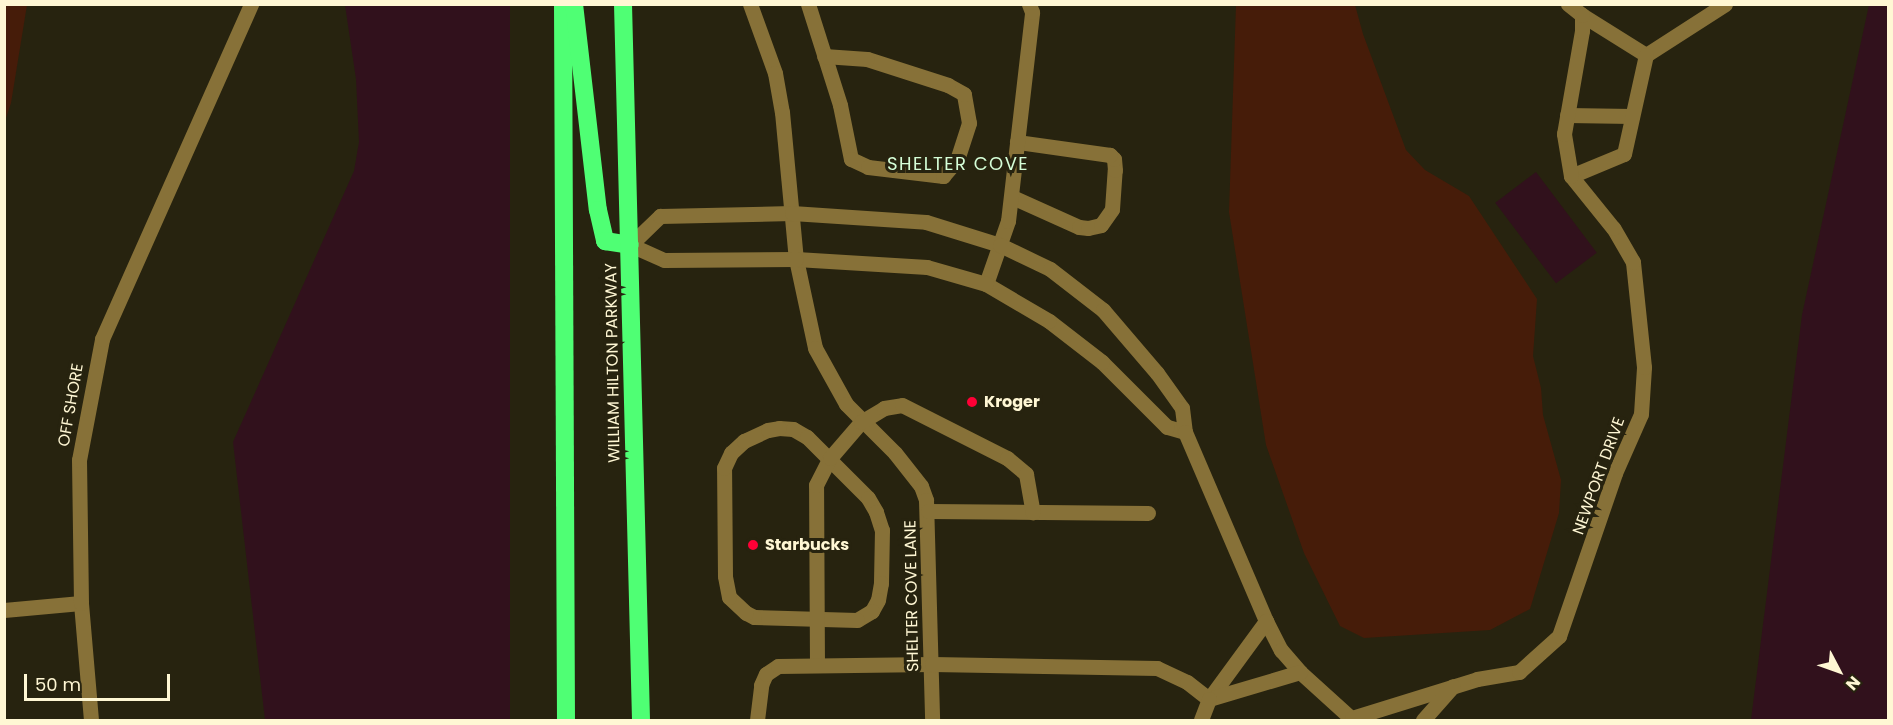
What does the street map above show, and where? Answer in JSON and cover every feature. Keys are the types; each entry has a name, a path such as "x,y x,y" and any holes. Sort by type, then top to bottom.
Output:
{"highway":[{"path":"563,4 567,720"},
{"path":"574,4 598,210 605,241 630,245"},
{"name":"WILLIAM HILTON PARKWAY","path":"623,4 641,720"}],"street":[{"name":"OFF SHORE","path":"91,720 81,603 79,460 102,339 251,4"},
{"name":"SHELTER COVE LANE","path":"750,4 775,73 782,112 796,259 815,348 846,404 861,422 895,453 921,486 928,512 933,664 932,720"},
{"path":"808,4 824,56 840,105 851,159 868,167 943,176 957,160 969,123 964,94 948,85 867,59 824,56"},
{"path":"986,284 1008,221 1012,197 1032,12 1029,4"},
{"path":"1568,4 1646,55"},
{"path":"1571,176 1624,154 1646,55 1725,4"},
{"name":"NEWPORT DRIVE","path":"1353,719 1477,679 1519,672 1559,636 1616,473 1641,414 1644,367 1633,262 1613,228 1571,176 1564,134 1582,15"},
{"path":"1567,115 1632,116"},
{"path":"1012,197 1079,227 1088,228 1101,225 1112,209 1115,171 1114,159 1110,155 1017,142"},
{"path":"1185,432 1167,427 1102,362 1049,321 986,284 927,267 796,259 664,260 630,245 660,216 792,213 926,222 1000,245 1050,269 1103,310 1157,373 1182,408 1185,432 1266,621 1281,650 1300,672 1353,719"},
{"path":"817,665 814,498 816,485 830,458 861,422 884,408 902,405 1008,458 1026,474 1033,512"},
{"path":"793,429 807,437 830,458 868,498 876,512 882,530 881,583 878,600 872,611 864,617 846,622 754,617 746,613 729,597 725,576 726,530 722,481 724,468 731,453 744,441 768,430 793,429"},
{"path":"928,512 1148,513"},
{"path":"4,610 81,603"},
{"path":"1201,720 1209,699 1266,621"},
{"path":"757,720 758,700 766,674 778,666 933,664 1157,668 1187,682 1209,699"},
{"path":"1209,699 1300,672"},
{"path":"1423,720 1453,686"}],"shaded area":[{"path":"5,4 27,5 11,103 5,121"},
{"path":"345,5 510,5 510,720 265,720 233,442 354,171 359,142 356,79"},
{"path":"1236,5 1355,5 1363,34 1406,150 1425,170 1469,196 1537,299 1533,356 1541,388 1543,415 1561,480 1559,513 1530,609 1490,630 1364,638 1340,626 1304,553 1266,445 1229,212"},
{"path":"1869,5 1888,5 1888,720 1751,720 1802,315"},
{"path":"1536,172 1597,253 1556,283 1495,203"}],"place":[{"name":"Kroger","path":"972,402"},
{"name":"Starbucks","path":"753,545"}],"district":[{"name":"SHELTER COVE","path":"958,164"}]}
